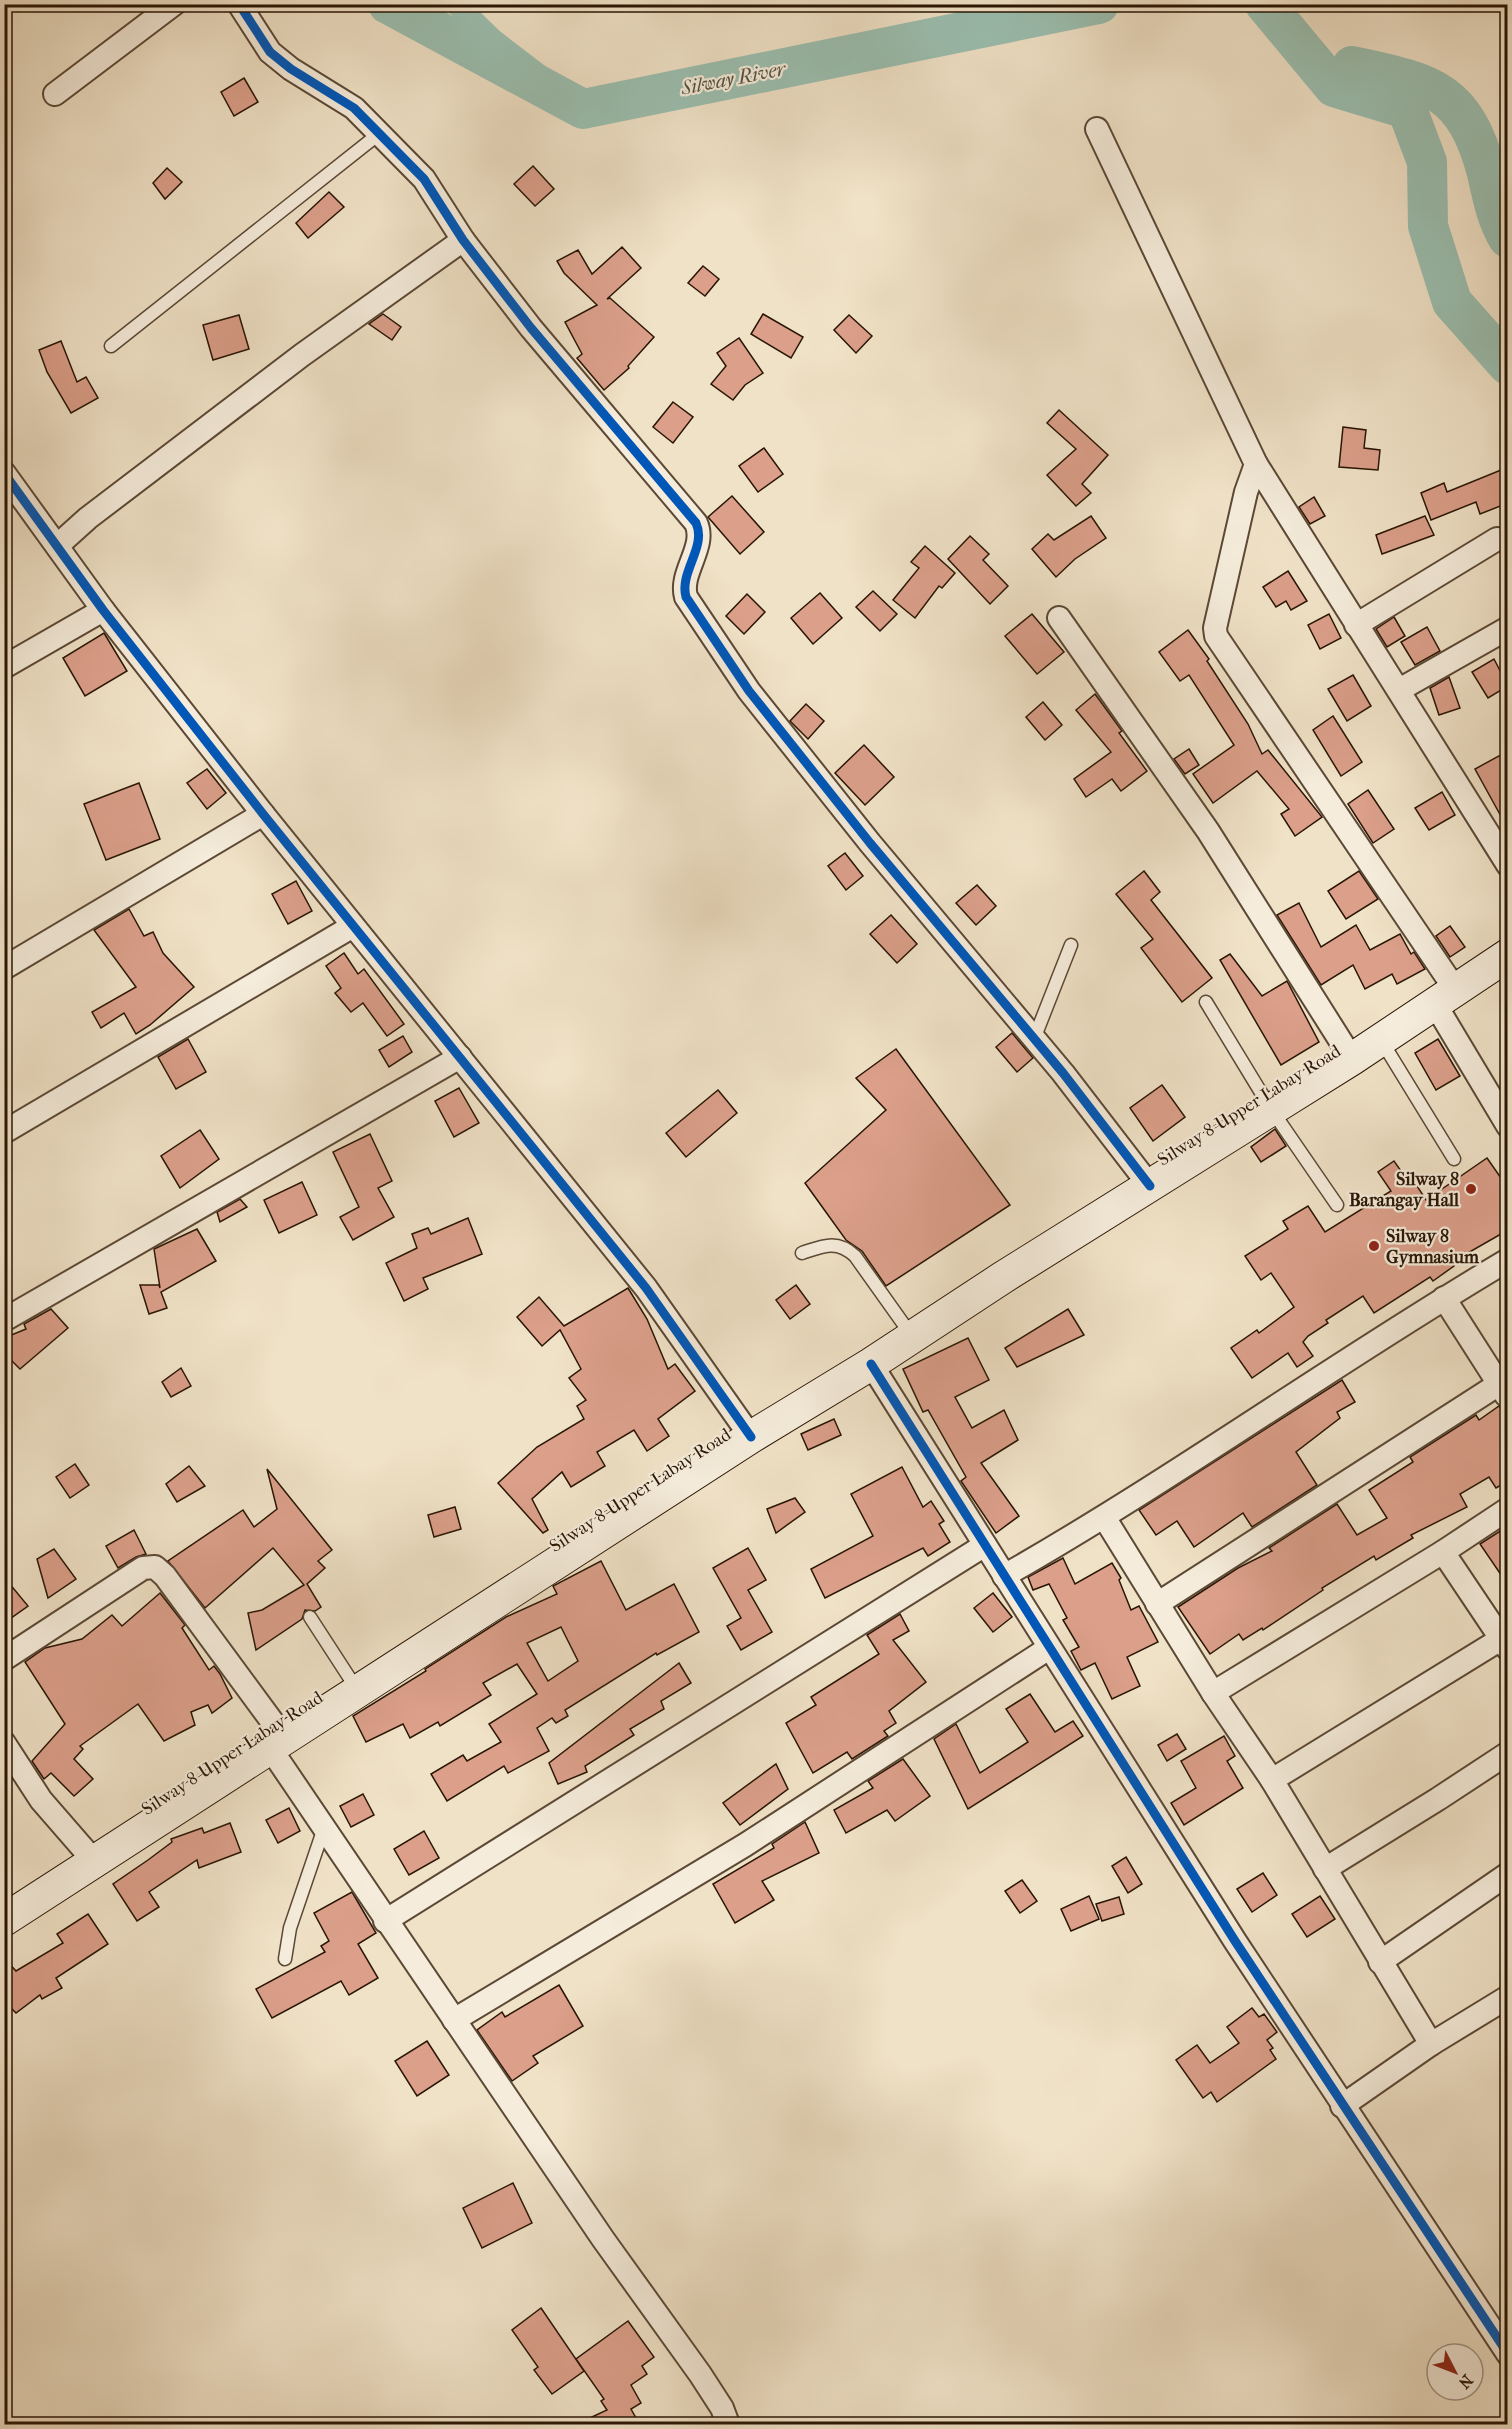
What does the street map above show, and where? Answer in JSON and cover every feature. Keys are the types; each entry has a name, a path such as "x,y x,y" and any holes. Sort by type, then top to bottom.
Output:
{"main road":[{"name":"Silway 8-Upper Labay Road","path":"8,1911 94,1861 278,1744 751,1437 871,1364 1352,1059 1508,955"}],"street":[{"path":"55,94 174,4"},
{"path":"239,4 270,52 291,69 354,108 424,179 463,240 531,328 696,523 700,537 685,587 686,597 749,691 870,843 1034,1039 1150,1186"},
{"path":"1097,129 1256,464 1508,865"},
{"path":"58,545 88,518 302,355 463,240"},
{"path":"1256,464 1230,560 1215,628 1216,636 1445,996 1508,1125"},
{"path":"6,477 104,610 263,814 646,1288 751,1437"},
{"path":"1356,625 1497,539"},
{"path":"4,667 104,610"},
{"path":"1059,618 1208,831 1352,1059"},
{"path":"1399,690 1508,628"},
{"path":"4,968 263,814"},
{"path":"4,1131 353,926"},
{"path":"4,1320 460,1057"},
{"path":"1004,1576 1104,1517 1444,1298 1508,1260"},
{"path":"1157,1604 1503,1390 1444,1298"},
{"path":"871,1364 1049,1648 1342,2106 1508,2354"},
{"path":"1213,1693 1443,1552 1508,1509"},
{"path":"1104,1517 1213,1693 1272,1780 1431,2044"},
{"path":"385,1921 985,1545"},
{"path":"1272,1780 1504,1644 1443,1552"},
{"path":"4,1659 143,1568 155,1567 165,1576 278,1744 324,1828 385,1921 603,2239 700,2374 722,2408 728,2424"},
{"path":"454,2020 745,1845 1049,1648"},
{"path":"4,1743 41,1800 94,1861"},
{"path":"1325,1869 1508,1753"},
{"path":"1380,1962 1508,1875"},
{"path":"1342,2106 1431,2044 1508,1997"}],"lane":[{"path":"111,346 380,133"},
{"path":"1034,1039 1071,945"},
{"path":"1206,1002 1271,1109 1337,1205"},
{"path":"1380,1040 1454,1159"},
{"path":"802,1253 824,1245 838,1244 846,1247 913,1336"},
{"path":"310,1617 358,1691"},
{"path":"285,1959 293,1918 324,1828"}],"building":[{"path":"244,78 258,102 234,116 221,92"},
{"path":"533,166 554,189 535,206 514,184"},
{"path":"167,168 182,182 165,199 153,183"},
{"path":"329,192 344,207 308,238 296,223"},
{"path":"622,247 641,268 607,299 610,298 654,337 628,366 629,368 604,390 577,358 582,354 565,322 597,305 564,273 557,261 578,250 592,274"},
{"path":"703,266 719,279 705,296 688,283"},
{"path":"383,314 401,327 392,340 369,324"},
{"path":"763,314 803,337 791,358 751,334"},
{"path":"239,315 249,349 213,360 203,325"},
{"path":"849,315 872,336 856,353 834,330"},
{"path":"739,338 763,373 745,385 733,400 711,384 726,366 717,353"},
{"path":"61,341 77,382 86,377 98,398 71,413 47,372 39,350"},
{"path":"673,402 693,417 673,443 653,427"},
{"path":"1059,410 1108,455 1082,484 1091,493 1076,506 1047,475 1076,449 1047,423"},
{"path":"1343,427 1366,430 1364,448 1380,450 1378,470 1339,467"},
{"path":"764,448 783,474 758,492 739,466"},
{"path":"1501,470 1508,488 1508,503 1480,514 1476,502 1431,520 1421,493 1444,483 1447,492"},
{"path":"732,496 764,532 740,554 708,517"},
{"path":"1314,497 1325,516 1310,524 1299,507"},
{"path":"1091,516 1106,538 1075,559 1056,577 1032,549 1048,534 1054,540"},
{"path":"1425,516 1434,535 1382,554 1376,535"},
{"path":"970,536 989,554 983,560 1008,586 990,604 948,559"},
{"path":"925,546 955,573 942,588 939,586 915,618 893,600 919,568 911,562"},
{"path":"1288,571 1307,601 1291,610 1286,601 1276,607 1263,587"},
{"path":"873,591 897,614 880,631 856,607"},
{"path":"820,593 842,618 813,644 791,618"},
{"path":"747,594 765,612 744,634 726,616"},
{"path":"1032,614 1064,652 1037,674 1005,636"},
{"path":"1329,614 1341,638 1320,649 1308,625"},
{"path":"1394,617 1405,636 1387,647 1376,629"},
{"path":"1427,627 1440,651 1415,665 1401,642"},
{"path":"1188,630 1209,659 1207,661 1248,724 1262,754 1268,750 1322,817 1295,836 1281,814 1289,809 1257,771 1213,803 1193,774 1234,745 1189,675 1180,681 1159,652"},
{"path":"104,633 127,671 85,696 63,658"},
{"path":"1494,659 1508,686 1488,698 1472,672"},
{"path":"1353,675 1371,706 1347,721 1328,689"},
{"path":"1449,677 1460,708 1439,715 1430,688"},
{"path":"1095,694 1122,731 1119,733 1147,771 1121,791 1112,779 1086,797 1074,779 1111,752 1076,710"},
{"path":"1043,702 1062,725 1045,740 1026,717"},
{"path":"806,704 824,721 808,739 790,721"},
{"path":"1333,716 1362,762 1341,776 1313,730"},
{"path":"864,745 894,777 865,805 835,773"},
{"path":"1189,749 1199,765 1185,774 1174,759"},
{"path":"1508,751 1508,829 1475,769"},
{"path":"207,769 226,793 207,809 187,783"},
{"path":"139,783 160,839 106,860 84,804"},
{"path":"1368,790 1394,829 1373,843 1348,804"},
{"path":"1442,792 1455,815 1429,830 1415,808"},
{"path":"845,853 863,876 846,890 828,866"},
{"path":"1144,871 1160,892 1151,900 1212,978 1182,1002 1141,948 1153,939 1116,894"},
{"path":"1359,871 1378,899 1346,919 1328,891"},
{"path":"296,881 312,911 288,924 272,894"},
{"path":"977,885 996,906 976,925 956,903"},
{"path":"1299,903 1321,947 1356,925 1370,950 1400,934 1411,954 1414,952 1425,969 1397,984 1392,974 1365,989 1353,965 1321,985 1277,915"},
{"path":"129,909 144,936 153,932 163,953 194,987 150,1025 136,1034 124,1013 101,1028 92,1012 136,987 94,930"},
{"path":"891,915 917,944 897,963 870,934"},
{"path":"1450,926 1465,947 1450,957 1436,936"},
{"path":"344,953 358,974 364,969 404,1024 387,1036 363,1003 351,1012 335,993 341,988 326,966"},
{"path":"1230,954 1262,996 1287,981 1319,1042 1281,1065 1220,960"},
{"path":"1012,1033 1033,1058 1017,1072 996,1047"},
{"path":"403,1036 412,1052 389,1067 379,1050"},
{"path":"188,1039 206,1072 176,1089 158,1057"},
{"path":"1438,1039 1460,1076 1436,1090 1415,1053"},
{"path":"896,1049 1010,1205 886,1286 862,1251 846,1240 805,1183 886,1110 856,1078"},
{"path":"1162,1085 1185,1117 1153,1141 1130,1108"},
{"path":"459,1088 479,1123 454,1137 435,1101"},
{"path":"718,1090 737,1113 686,1157 666,1133"},
{"path":"1275,1129 1286,1146 1261,1162 1251,1147"},
{"path":"200,1130 219,1159 180,1188 161,1156"},
{"path":"370,1134 392,1181 378,1188 394,1217 353,1240 340,1217 359,1207 333,1152"},
{"path":"1487,1158 1508,1188 1508,1230 1452,1262 1454,1266 1433,1281 1430,1277 1374,1313 1363,1296 1326,1320 1328,1323 1303,1342 1313,1356 1297,1367 1288,1353 1252,1378 1231,1348 1257,1330 1259,1333 1294,1307 1271,1273 1261,1280 1245,1256 1288,1229 1283,1221 1308,1206 1325,1232 1391,1191 1378,1172 1394,1161 1408,1181 1412,1178 1426,1200"},
{"path":"302,1182 317,1215 279,1233 264,1200"},
{"path":"240,1199 247,1207 220,1222 217,1212"},
{"path":"468,1218 482,1254 423,1278 428,1289 404,1301 386,1263 417,1248 412,1234 428,1228 431,1234"},
{"path":"197,1229 216,1261 161,1292 167,1308 149,1314 140,1285 159,1285 160,1288 154,1249"},
{"path":"796,1285 810,1304 790,1319 776,1300"},
{"path":"628,1288 647,1319 668,1369 675,1364 695,1391 658,1419 669,1436 647,1451 634,1430 597,1452 605,1466 571,1487 562,1472 532,1499 548,1530 543,1533 498,1483 537,1447 584,1419 577,1406 586,1400 569,1378 581,1369 560,1330 542,1346 517,1317 539,1297 564,1326"},
{"path":"51,1309 68,1328 20,1369 4,1353 4,1338 26,1329 24,1324"},
{"path":"1068,1309 1084,1335 1017,1367 1005,1348"},
{"path":"968,1338 989,1380 955,1397 972,1428 1004,1410 1018,1440 981,1463 1019,1516 996,1533 961,1481 966,1477 928,1410 923,1412 903,1369"},
{"path":"181,1368 191,1386 171,1397 162,1382"},
{"path":"1342,1380 1355,1402 1337,1412 1340,1418 1296,1452 1317,1485 1252,1527 1243,1513 1194,1547 1177,1521 1156,1535 1139,1510"},
{"path":"1499,1406 1508,1416 1508,1481 1496,1488 1489,1477 1460,1494 1467,1507 1411,1535 1413,1538 1376,1560 1374,1556 1322,1588 1323,1590 1263,1630 1262,1628 1243,1640 1239,1634 1210,1654 1178,1607 1238,1568 1272,1551 1269,1548 1337,1504 1357,1535 1387,1518 1369,1490 1413,1462 1410,1457 1476,1415 1479,1420"},
{"path":"834,1419 841,1435 808,1450 801,1434"},
{"path":"75,1464 89,1485 70,1498 56,1477"},
{"path":"189,1466 205,1486 177,1502 166,1484"},
{"path":"902,1467 923,1507 931,1501 944,1521 939,1524 950,1542 928,1556 923,1548 825,1598 811,1569 873,1536 851,1494"},
{"path":"267,1469 332,1550 318,1561 325,1568 307,1584 321,1607 315,1611 305,1610 302,1619 256,1650 248,1613 262,1610 304,1585 273,1548 205,1608 168,1561 243,1510 254,1527 277,1509"},
{"path":"795,1498 805,1512 776,1533 767,1509"},
{"path":"455,1507 461,1529 434,1537 428,1515"},
{"path":"1508,1526 1508,1585 1480,1544"},
{"path":"134,1530 146,1554 118,1568 106,1546"},
{"path":"748,1548 766,1580 748,1590 772,1632 741,1650 727,1626 741,1618 713,1568"},
{"path":"54,1549 76,1579 48,1598 37,1559"},
{"path":"1063,1558 1075,1584 1112,1563 1121,1578 1119,1580 1131,1610 1139,1606 1158,1642 1127,1657 1140,1686 1112,1699 1095,1663 1081,1670 1071,1651 1079,1647 1063,1620 1067,1618 1049,1584 1033,1590 1028,1577"},
{"path":"601,1561 626,1610 674,1584 699,1632 657,1655 656,1653 565,1710 568,1716 556,1723 552,1718 537,1728 549,1751 508,1773 504,1766 447,1801 431,1774 463,1755 467,1761 501,1742 489,1724 537,1694 517,1664 483,1683 491,1695 440,1726 438,1722 410,1738 403,1724 366,1742 353,1716 426,1671 425,1669 506,1617 557,1594 553,1586","holes":["561,1627 578,1661 548,1681 527,1643"]},
{"path":"4,1577 28,1606 4,1623"},
{"path":"160,1593 185,1625 182,1628 209,1670 214,1666 220,1674 232,1698 212,1713 208,1705 191,1712 195,1725 164,1741 138,1704 80,1746 83,1749 74,1759 93,1779 74,1796 51,1773 44,1779 32,1761 65,1724 25,1662 45,1648 82,1639 112,1615 122,1626"},
{"path":"993,1593 1012,1617 993,1632 974,1608"},
{"path":"900,1614 909,1631 893,1640 926,1682 889,1711 896,1723 884,1731 888,1736 852,1759 847,1752 813,1773 786,1723 816,1705 811,1697 879,1654 867,1635"},
{"path":"679,1663 691,1683 661,1701 664,1709 630,1729 634,1735 585,1766 587,1772 558,1784 549,1763"},
{"path":"1030,1694 1055,1732 1073,1721 1083,1736 968,1809 934,1739 956,1724 980,1773 1028,1742 1006,1709"},
{"path":"1177,1734 1186,1749 1167,1761 1158,1745"},
{"path":"1224,1736 1235,1756 1227,1761 1243,1788 1184,1825 1171,1803 1196,1788 1181,1761"},
{"path":"903,1759 930,1796 895,1821 887,1810 846,1833 834,1810 873,1788 868,1781"},
{"path":"776,1764 788,1789 740,1825 723,1803"},
{"path":"363,1794 374,1815 351,1827 340,1806"},
{"path":"289,1808 300,1831 278,1843 266,1820"},
{"path":"805,1822 819,1853 762,1881 774,1900 735,1923 713,1884 774,1848 772,1844"},
{"path":"230,1823 241,1852 199,1868 197,1860 149,1892 159,1907 137,1921 113,1884 172,1842 171,1839 202,1828 204,1833"},
{"path":"424,1831 439,1858 409,1875 394,1849"},
{"path":"1126,1857 1142,1884 1128,1893 1112,1866"},
{"path":"1263,1873 1277,1895 1252,1912 1237,1889"},
{"path":"1022,1880 1037,1901 1020,1913 1005,1891"},
{"path":"352,1892 376,1933 358,1944 378,1978 349,1995 341,1981 272,2018 256,1989 325,1952 321,1946 329,1941 314,1913"},
{"path":"1089,1896 1099,1919 1071,1931 1061,1909"},
{"path":"1320,1896 1335,1919 1307,1937 1292,1914"},
{"path":"1119,1897 1124,1914 1102,1921 1096,1904"},
{"path":"88,1914 108,1944 56,1978 62,1988 42,1999 40,1995 16,2013 4,2001 4,1958 16,1971 63,1943 57,1934"},
{"path":"559,1985 583,2026 533,2056 538,2063 512,2081 477,2030 502,2012 505,2017"},
{"path":"1252,2008 1259,2017 1264,2014 1277,2032 1267,2040 1273,2048 1270,2050 1276,2059 1217,2102 1211,2092 1203,2098 1176,2060 1197,2045 1210,2063 1239,2043 1227,2027"},
{"path":"427,2041 449,2075 417,2096 395,2061"},
{"path":"513,2183 532,2223 482,2248 463,2208"},
{"path":"541,2308 584,2371 552,2394 534,2370 538,2367 512,2330"},
{"path":"628,2321 654,2357 642,2366 647,2374 631,2385 641,2403 631,2409 636,2418 625,2424 577,2424 607,2410 601,2401 604,2399 576,2359"}],"waterway":[{"name":"Silway River","path":"388,4 583,109 1099,4"},
{"path":"456,4 492,39 583,109"},
{"path":"1265,4 1334,87 1407,109 1427,162 1428,226 1452,302 1508,365"},
{"path":"1352,66 1423,85 1440,94 1455,106 1478,145 1497,215 1508,238"}],"cycle path":[{"path":"239,4 270,52 291,69 354,108 424,179 463,240 531,328 696,523 698,541 686,578 686,597 749,691 870,843 1063,1073 1150,1186"},
{"path":"4,473 103,610 263,814 646,1288 751,1437"},
{"path":"871,1364 1235,1941 1508,2354"}],"place":[{"name":"Silway 8 Barangay Hall","path":"1471,1189"},
{"name":"Silway 8 Gymnasium","path":"1374,1246"}]}
